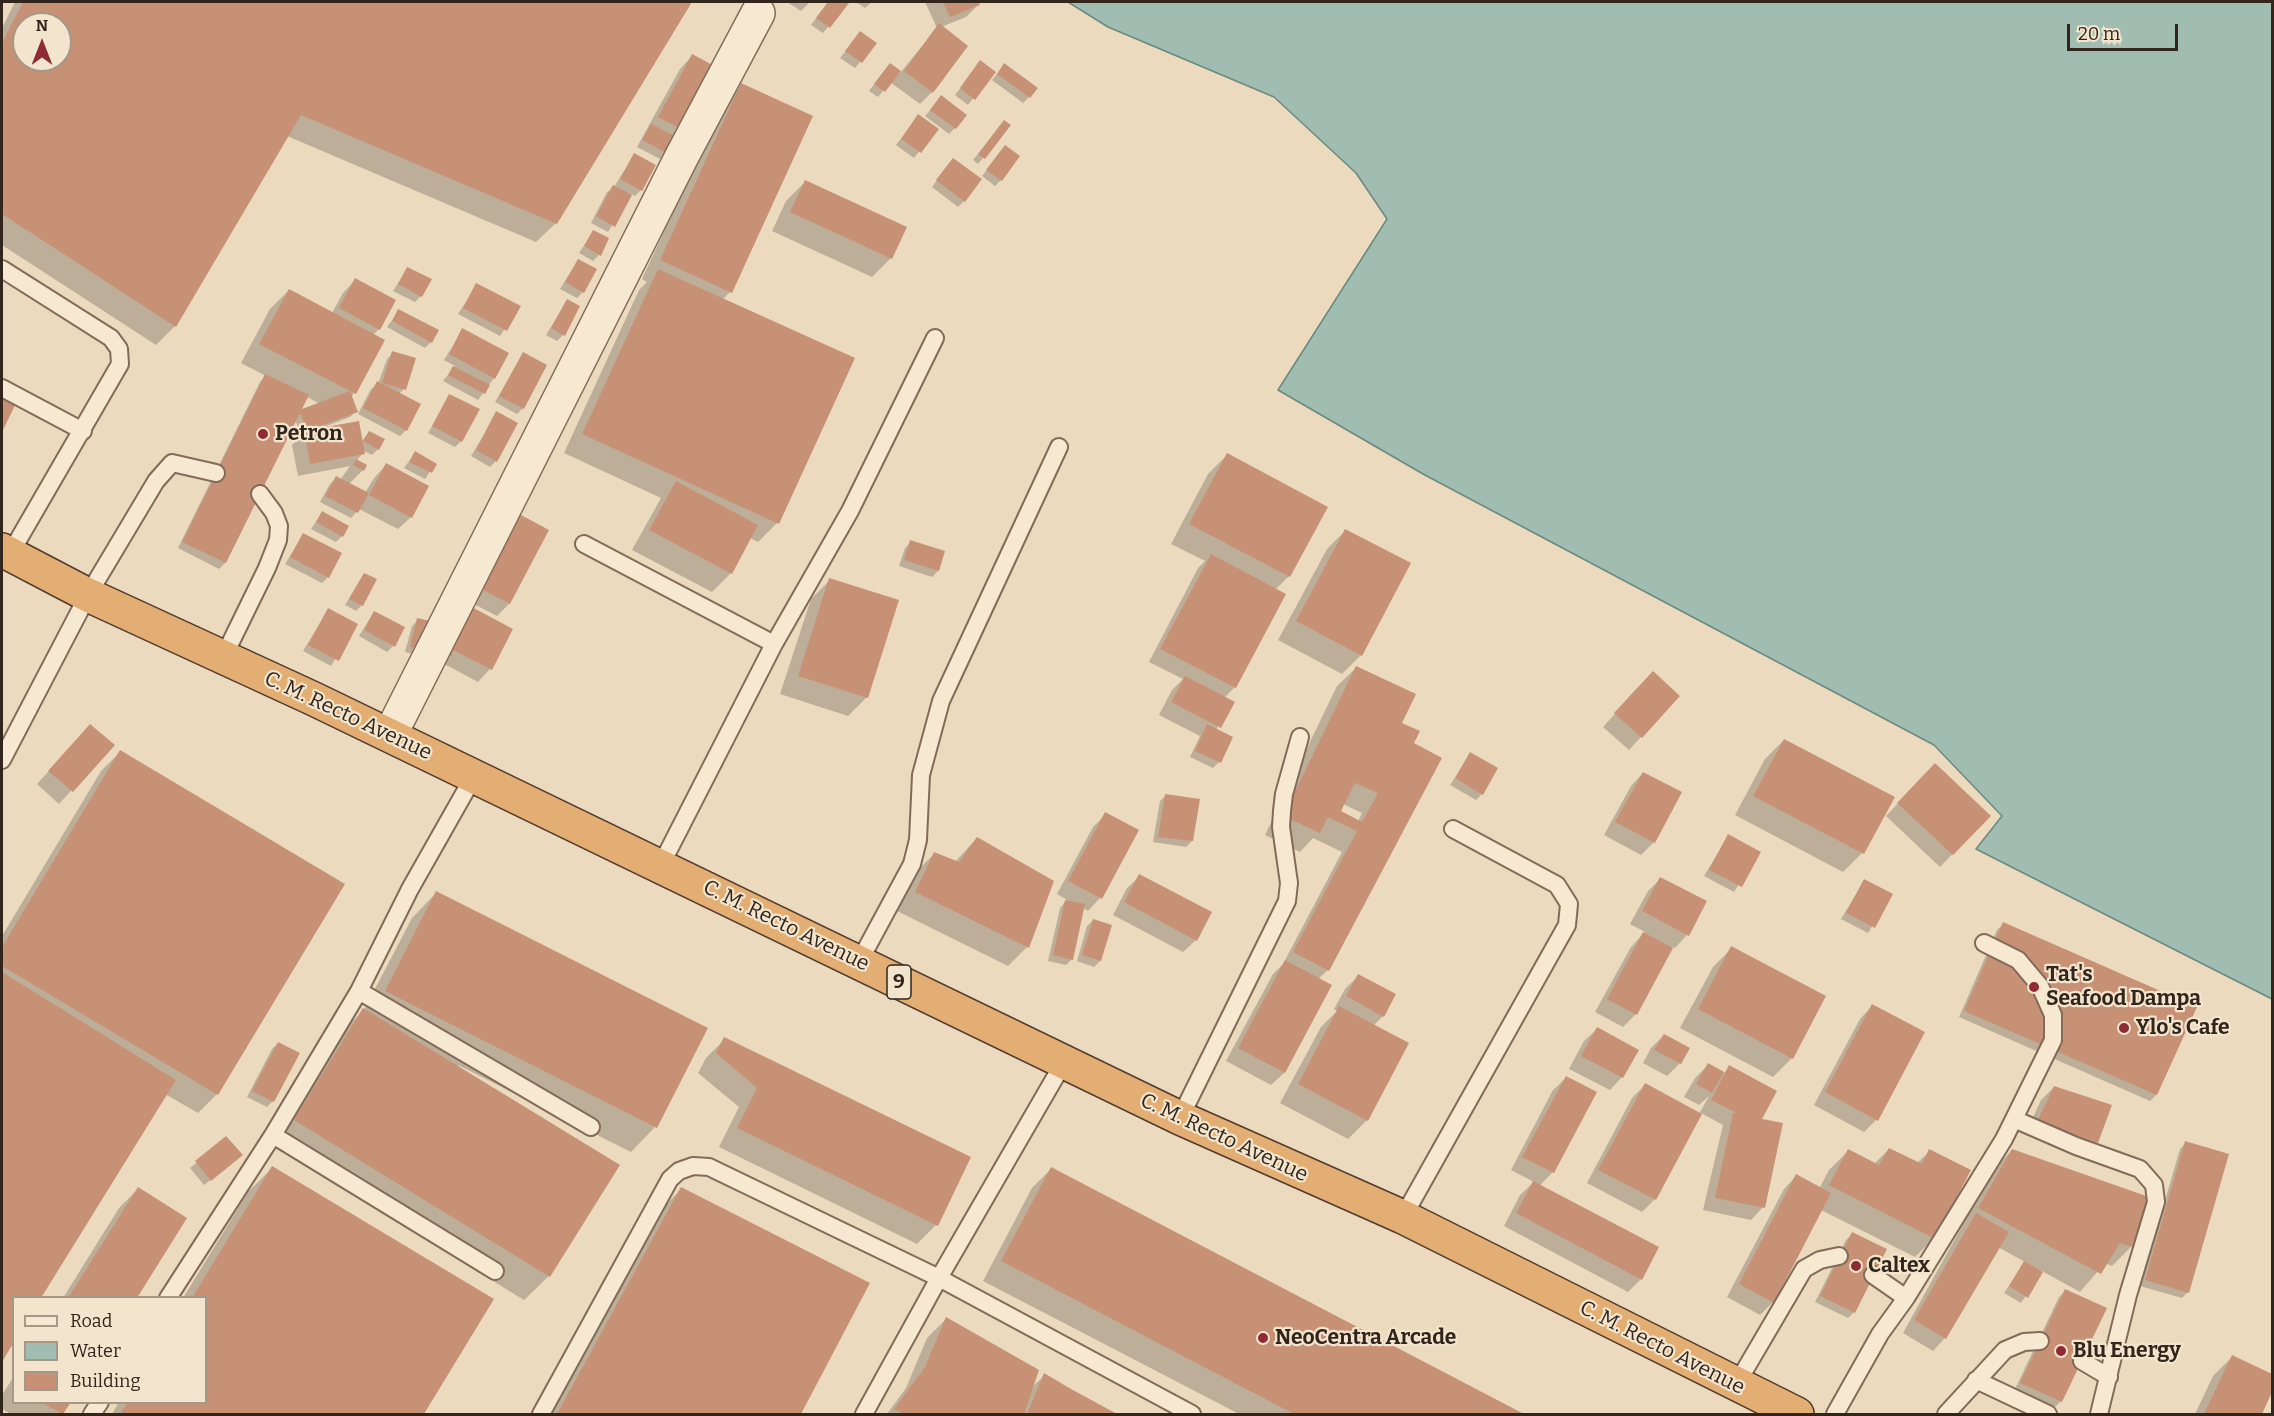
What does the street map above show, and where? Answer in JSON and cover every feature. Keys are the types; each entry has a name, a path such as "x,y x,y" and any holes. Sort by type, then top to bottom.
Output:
{"highway":[{"name":"C. M. Recto Avenue","path":"6,552 88,595 390,735 1180,1118 1403,1217 1797,1414"}],"street":[{"path":"390,735 666,187 758,13"}],"lane":[{"path":"2,269 111,338 119,349 120,364 82,431 6,552"},
{"path":"661,865 774,644 850,512 935,338"},
{"path":"2,388 82,431"},
{"path":"859,962 912,864 918,840 921,775 941,701 1059,447"},
{"path":"2,760 88,595 156,481 172,463 216,473"},
{"path":"223,658 267,568 278,540 279,526 274,513 260,494"},
{"path":"584,544 774,644"},
{"path":"1180,1118 1287,901 1289,883 1281,827 1282,811 1284,794 1300,737"},
{"path":"169,1296 273,1135 359,991 410,889 474,776"},
{"path":"1403,1217 1567,925 1569,904 1557,885 1453,829"},
{"path":"1835,1414 1880,1334 1906,1298 1979,1181 2014,1119 2053,1040 2052,1015 2040,986 2018,960 1984,943"},
{"path":"359,991 591,1127"},
{"path":"864,1414 939,1278 1064,1062"},
{"path":"2014,1119 2076,1146 2140,1169 2154,1185 2156,1202 2128,1295 2099,1414"},
{"path":"273,1135 495,1271"},
{"path":"541,1414 670,1179 679,1171 693,1166 709,1167 939,1278 1192,1414"},
{"path":"1736,1385 1804,1269 1820,1260 1839,1257"},
{"path":"1873,1275 1906,1298"},
{"path":"1946,1414 2005,1350 2025,1342 2040,1341"},
{"path":"2082,1361 2109,1377"},
{"path":"1976,1380 2048,1414"}],"water":[{"path":"1068,2 2272,2 2272,999 1976,849 2002,816 1934,745 1423,474 1278,390 1387,219 1356,173 1274,97 1108,27"}],"building":[{"path":"23,2 692,2 557,224 301,115 176,327 2,214 2,43 12,23 12,72 72,72 72,12 18,12"},
{"path":"828,2 849,3 830,28 816,18"},
{"path":"943,2 979,2 980,5 950,17"},
{"path":"939,23 968,46 933,93 904,71"},
{"path":"860,31 877,43 862,63 845,51"},
{"path":"692,54 720,69 687,132 658,117"},
{"path":"980,60 996,72 975,100 960,88"},
{"path":"890,63 901,71 885,92 874,84"},
{"path":"1004,63 1038,88 1030,98 997,74"},
{"path":"741,83 813,116 732,293 660,260"},
{"path":"941,95 967,115 956,129 930,110"},
{"path":"918,114 939,129 921,153 901,139"},
{"path":"1004,120 1011,125 985,159 978,154"},
{"path":"651,124 677,137 668,154 642,140"},
{"path":"1005,145 1020,156 1002,181 986,170"},
{"path":"634,153 656,165 642,191 620,179"},
{"path":"953,158 982,179 965,202 936,180"},
{"path":"805,180 907,227 892,259 790,212"},
{"path":"613,185 632,195 615,227 596,216"},
{"path":"593,230 609,238 601,256 584,246"},
{"path":"578,259 597,269 584,293 565,282"},
{"path":"407,267 432,279 422,297 398,284"},
{"path":"658,269 855,358 779,524 582,434"},
{"path":"355,278 396,300 380,330 339,308"},
{"path":"476,283 521,306 507,331 463,308"},
{"path":"289,289 385,340 356,394 259,344"},
{"path":"567,299 580,306 565,336 551,328"},
{"path":"398,309 439,330 432,343 392,321"},
{"path":"462,328 509,353 495,379 449,354"},
{"path":"392,351 416,358 406,390 382,383"},
{"path":"523,352 547,365 524,409 499,396"},
{"path":"453,366 490,385 485,394 448,375"},
{"name":"Petron","path":"265,374 309,395 302,409 350,391 358,412 309,430 359,421 365,454 310,464 304,431 308,431 300,413 226,563 182,542"},
{"path":"377,381 421,404 407,431 363,408"},
{"path":"2,393 17,401 2,432"},
{"path":"449,394 480,409 462,442 432,426"},
{"path":"496,411 518,423 497,462 476,450"},
{"path":"369,431 385,439 379,450 363,441"},
{"path":"415,451 437,464 432,473 409,462"},
{"path":"1227,453 1328,507 1290,577 1189,524"},
{"path":"356,459 367,465 364,471 353,465"},
{"path":"386,463 429,486 412,518 369,495"},
{"path":"336,476 369,493 358,513 325,496"},
{"path":"676,481 758,525 732,574 649,530"},
{"path":"322,511 349,526 343,537 316,522"},
{"path":"519,514 549,530 510,604 479,588"},
{"path":"1345,529 1411,563 1362,656 1296,621"},
{"path":"303,533 342,553 329,578 290,557"},
{"path":"910,540 945,551 939,571 904,560"},
{"path":"1211,554 1286,594 1236,688 1160,649"},
{"path":"364,573 377,579 363,606 349,599"},
{"path":"829,578 899,600 868,698 798,676"},
{"path":"468,605 513,629 492,670 453,650 452,656 410,647 417,618 457,627"},
{"path":"328,608 358,624 339,661 308,645"},
{"path":"374,611 405,627 395,647 364,630"},
{"path":"1356,666 1416,694 1402,723 1420,731 1414,743 1442,758 1329,971 1293,952 1357,831 1328,817 1320,833 1283,816","holes":["1355,783 1378,793 1362,822 1341,811"]},
{"path":"1653,671 1680,696 1642,738 1614,713"},
{"path":"1185,676 1235,702 1221,728 1171,702"},
{"path":"90,724 115,745 73,792 48,771"},
{"path":"1207,724 1233,737 1221,763 1195,751"},
{"path":"1784,739 1895,797 1864,854 1753,796"},
{"path":"120,750 345,884 218,1095 2,966 2,947"},
{"path":"1470,752 1498,768 1483,795 1455,778"},
{"path":"1935,763 1991,816 1953,855 1897,803"},
{"path":"1643,772 1682,792 1655,843 1615,822"},
{"path":"1165,794 1200,799 1193,841 1158,837"},
{"path":"1105,812 1139,830 1102,899 1068,881"},
{"path":"1728,834 1761,852 1742,887 1709,870"},
{"path":"977,837 1054,881 1029,948 915,892 934,852 959,862"},
{"path":"1139,874 1212,912 1197,941 1124,902"},
{"path":"1660,877 1707,901 1689,936 1642,911"},
{"path":"1864,879 1893,894 1875,928 1846,913"},
{"path":"436,891 708,1028 657,1128 385,991"},
{"path":"1065,900 1085,904 1073,960 1053,955"},
{"path":"1093,919 1112,925 1101,961 1082,955"},
{"path":"2003,922 2197,1007 2157,1095 1964,1011"},
{"path":"1643,932 1673,948 1637,1015 1607,999"},
{"path":"1731,946 1826,996 1793,1059 1698,1009"},
{"path":"1285,960 1332,985 1285,1073 1238,1048"},
{"path":"2,972 176,1080 42,1296 12,1296 12,1345 2,1362"},
{"path":"1358,974 1396,994 1384,1017 1346,996"},
{"path":"1872,1004 1925,1032 1878,1121 1825,1092"},
{"path":"1339,1006 1409,1043 1368,1121 1298,1084"},
{"path":"363,1008 620,1165 550,1277 294,1120"},
{"path":"1597,1027 1639,1050 1623,1078 1581,1056"},
{"path":"1664,1034 1690,1048 1681,1064 1654,1050"},
{"path":"724,1037 971,1157 938,1226 737,1128 757,1088 716,1053"},
{"path":"278,1042 300,1053 274,1102 252,1091"},
{"path":"1708,1063 1724,1072 1712,1093 1696,1084"},
{"path":"1729,1065 1777,1091 1762,1119 1783,1123 1765,1208 1715,1198 1733,1113 1737,1113 1711,1100"},
{"path":"1566,1076 1597,1092 1554,1173 1522,1157"},
{"path":"1645,1083 1702,1114 1656,1200 1598,1170"},
{"path":"2054,1086 2112,1105 2098,1143 2037,1122"},
{"path":"226,1136 243,1155 211,1181 195,1161"},
{"path":"2185,1141 2229,1154 2189,1293 2145,1280"},
{"path":"1889,1148 1922,1164 1929,1149 1971,1170 1935,1239 1829,1185 1848,1149 1879,1165"},
{"path":"2012,1149 2149,1197 2132,1247 2120,1243 2101,1274 1978,1208"},
{"path":"272,1166 494,1299 424,1414 120,1414 127,1404 207,1404 207,1296 193,1296"},
{"name":"NeoCentra Arcade","path":"1051,1167 1524,1414 1294,1414 1001,1261"},
{"path":"1796,1174 1831,1193 1774,1303 1739,1284"},
{"path":"1533,1181 1659,1247 1642,1280 1516,1213"},
{"path":"138,1187 187,1218 138,1296 69,1296"},
{"path":"681,1187 870,1283 801,1414 557,1414"},
{"path":"1976,1213 2009,1232 1946,1339 1914,1320"},
{"name":"Caltex","path":"1852,1232 1887,1249 1855,1313 1820,1296"},
{"path":"2024,1261 2043,1272 2028,1298 2009,1286"},
{"name":"Blu Energy","path":"2065,1289 2107,1308 2062,1402 2020,1383"},
{"path":"946,1317 1039,1370 1024,1414 904,1414 894,1409 925,1367"},
{"path":"2232,1355 2272,1374 2272,1392 2262,1414 2204,1414"},
{"path":"1044,1373 1071,1389 1117,1414 1027,1414"},
{"path":"44,1404 70,1404 63,1414"}],"place":[{"name":"Petron","path":"263,434"},
{"name":"Tat's Seafood Dampa","path":"2034,987"},
{"name":"Ylo's Cafe","path":"2124,1028"},
{"name":"Caltex","path":"1856,1266"},
{"name":"NeoCentra Arcade","path":"1263,1338"},
{"name":"Blu Energy","path":"2061,1351"}]}
